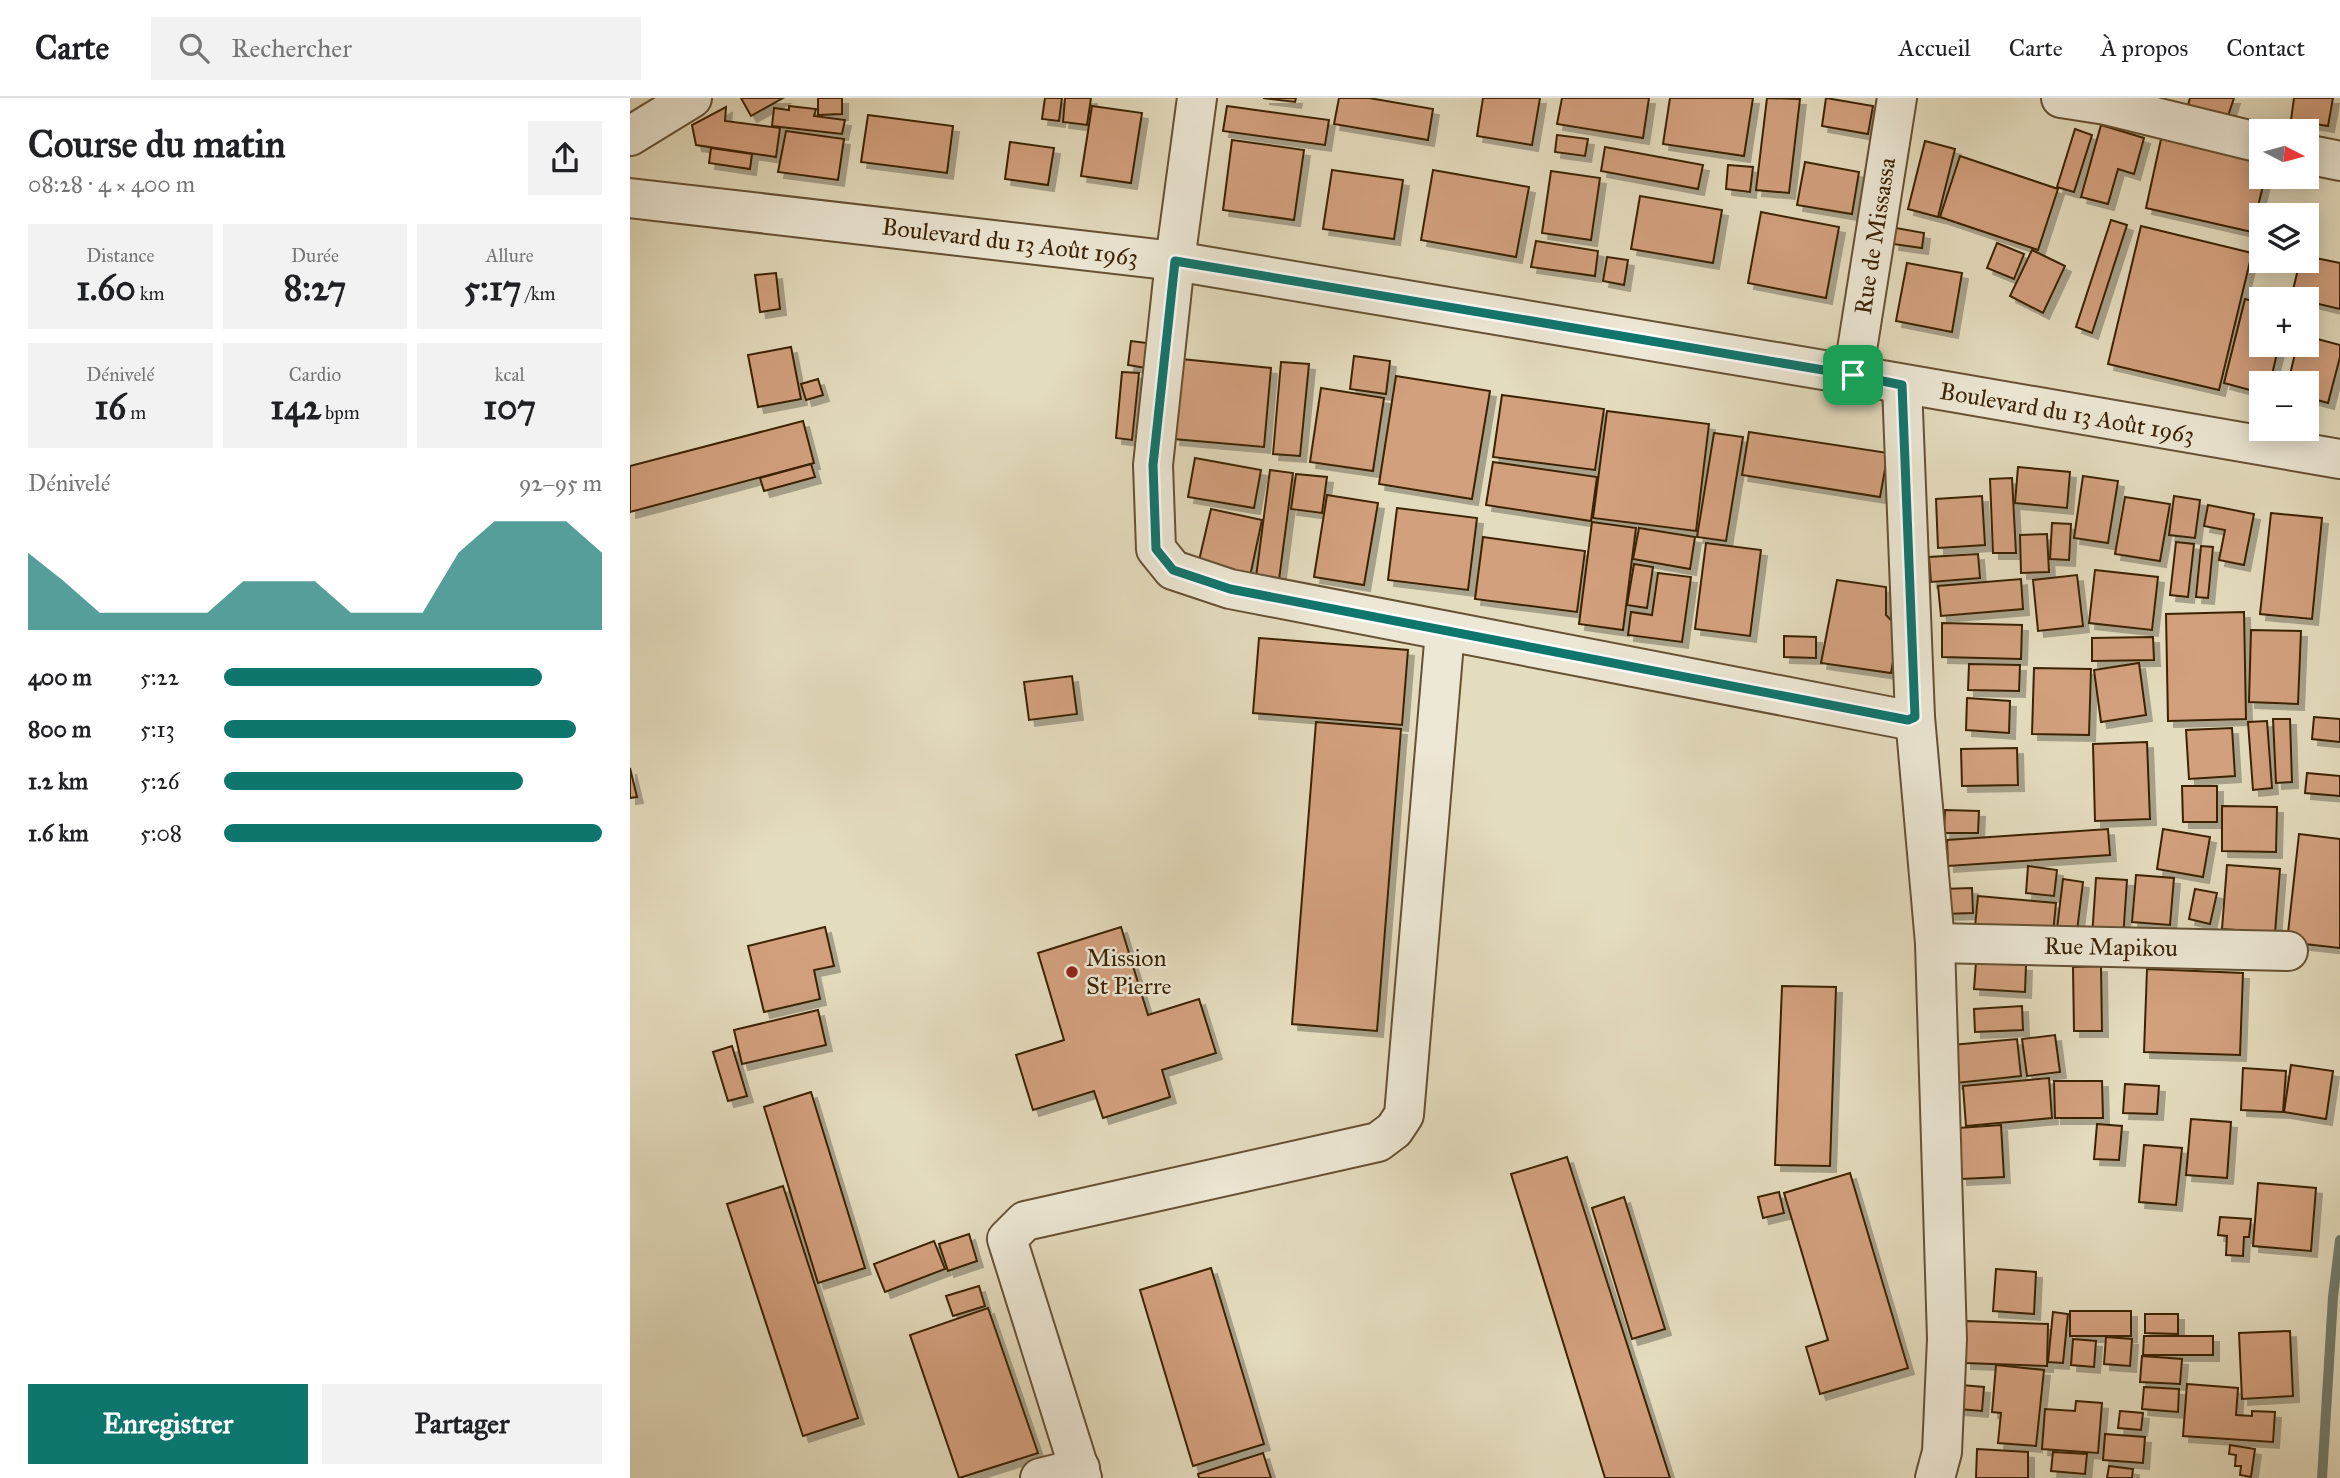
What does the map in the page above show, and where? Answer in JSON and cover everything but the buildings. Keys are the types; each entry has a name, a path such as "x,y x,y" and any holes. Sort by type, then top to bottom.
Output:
{"street":[{"path":"630,136 692,98"},
{"path":"1197,98 1175,261 1153,465 1156,549 1173,570 1210,584 1445,631 1908,720 1915,717"},
{"name":"Rue de Missassa","path":"1853,375 1897,98"},
{"path":"2061,98 2106,105 2249,140"},
{"path":"2319,157 2340,161"},
{"name":"Boulevard du 13 Août 1963","path":"630,198 1175,261 2340,459"},
{"path":"1902,385 1915,717 1935,943 1947,1339 1942,1452 1935,1478"},
{"path":"1040,1478 1081,1473 1011,1258 1007,1239 1025,1221 1378,1142 1394,1130 1404,1115 1445,631"},
{"name":"Rue Mapikou","path":"1935,943 2288,951"}],"waterway":[{"path":"2322,1478 2333,1297 2340,1240"}],"place":[{"name":"Mission St Pierre","path":"1072,972"}],"route":[{"path":"1175,261 1853,375 1902,385 1915,717 1908,720 1230,589 1173,570 1156,549 1153,465 1175,261"}]}
